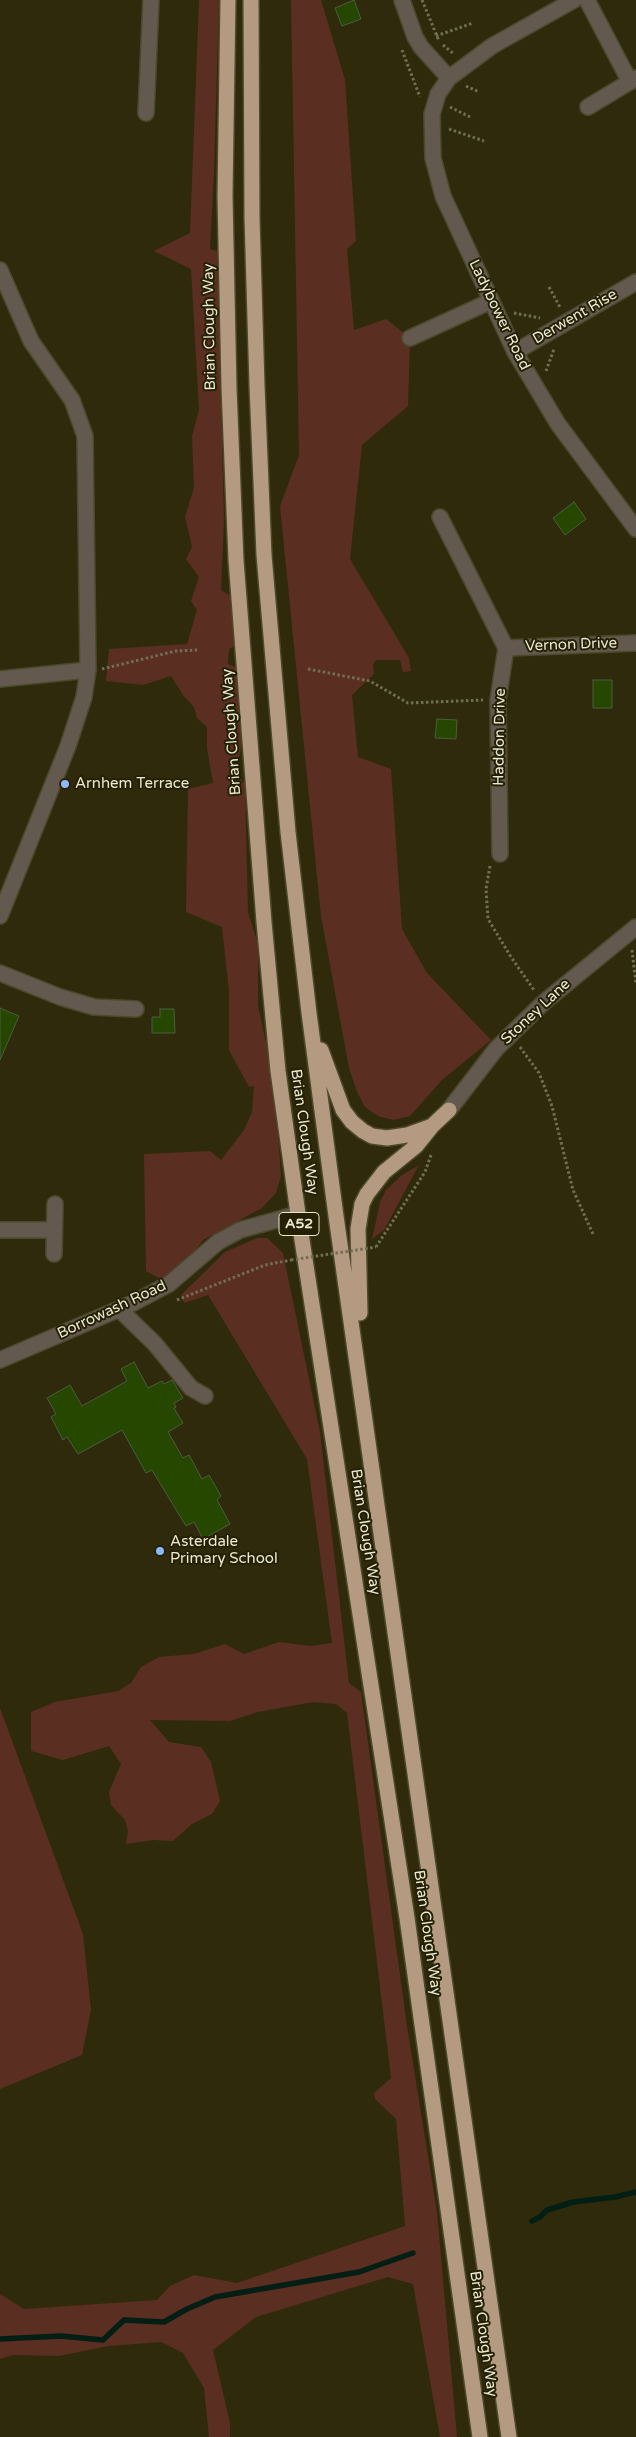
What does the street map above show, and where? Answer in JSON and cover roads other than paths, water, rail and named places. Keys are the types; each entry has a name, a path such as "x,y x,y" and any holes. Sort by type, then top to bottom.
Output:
{"highway":[{"name":"Brian Clough Way","path":"228,0 226,223 229,388 236,560 265,932 278,1070 298,1214 404,1900 480,2437"},
{"name":"Brian Clough Way","path":"251,0 253,291 264,555 288,832 309,1013 509,2437"},
{"path":"309,1013 336,1095 343,1110 357,1127 372,1136 388,1138 407,1135 432,1126"},
{"path":"369,1439 358,1288 360,1216 367,1194 374,1183 416,1146 432,1126 449,1110"}],"street":[{"path":"146,113 150,0"},
{"path":"402,0 415,38 421,47 456,81"},
{"name":"Ladybower Road","path":"574,0 492,46 469,63 456,81 438,94 432,114 433,158 441,189 515,352 558,424 636,529"},
{"path":"587,0 633,80 588,107"},
{"path":"0,270 31,341 67,390 77,411 85,436 88,670 84,697 68,746 0,916"},
{"name":"Derwent Rise","path":"515,352 636,282"},
{"path":"410,338 491,301"},
{"path":"440,517 506,648"},
{"name":"Vernon Drive","path":"506,648 636,643"},
{"name":"Haddon Drive","path":"500,854 498,700 506,648"},
{"path":"0,680 88,670"},
{"name":"Stoney Lane","path":"449,1110 496,1049 543,1003 633,930"},
{"path":"0,973 60,997 94,1007 136,1009"},
{"path":"54,1254 55,1204"},
{"name":"Borrowash Road","path":"0,1360 119,1309 169,1284 218,1242 240,1230 298,1214"},
{"path":"0,1230 54,1230"},
{"path":"119,1309 155,1344 191,1388 205,1396"}],"waterway":[{"path":"532,2221 540,2217 547,2210 573,2202 615,2197 636,2192"},
{"path":"0,2339 61,2336 103,2340 124,2320 164,2322 187,2309 215,2297 359,2272 413,2253"}],"place":[{"name":"Arnhem Terrace","path":"65,784"},
{"name":"Asterdale Primary School","path":"160,1551"}]}
